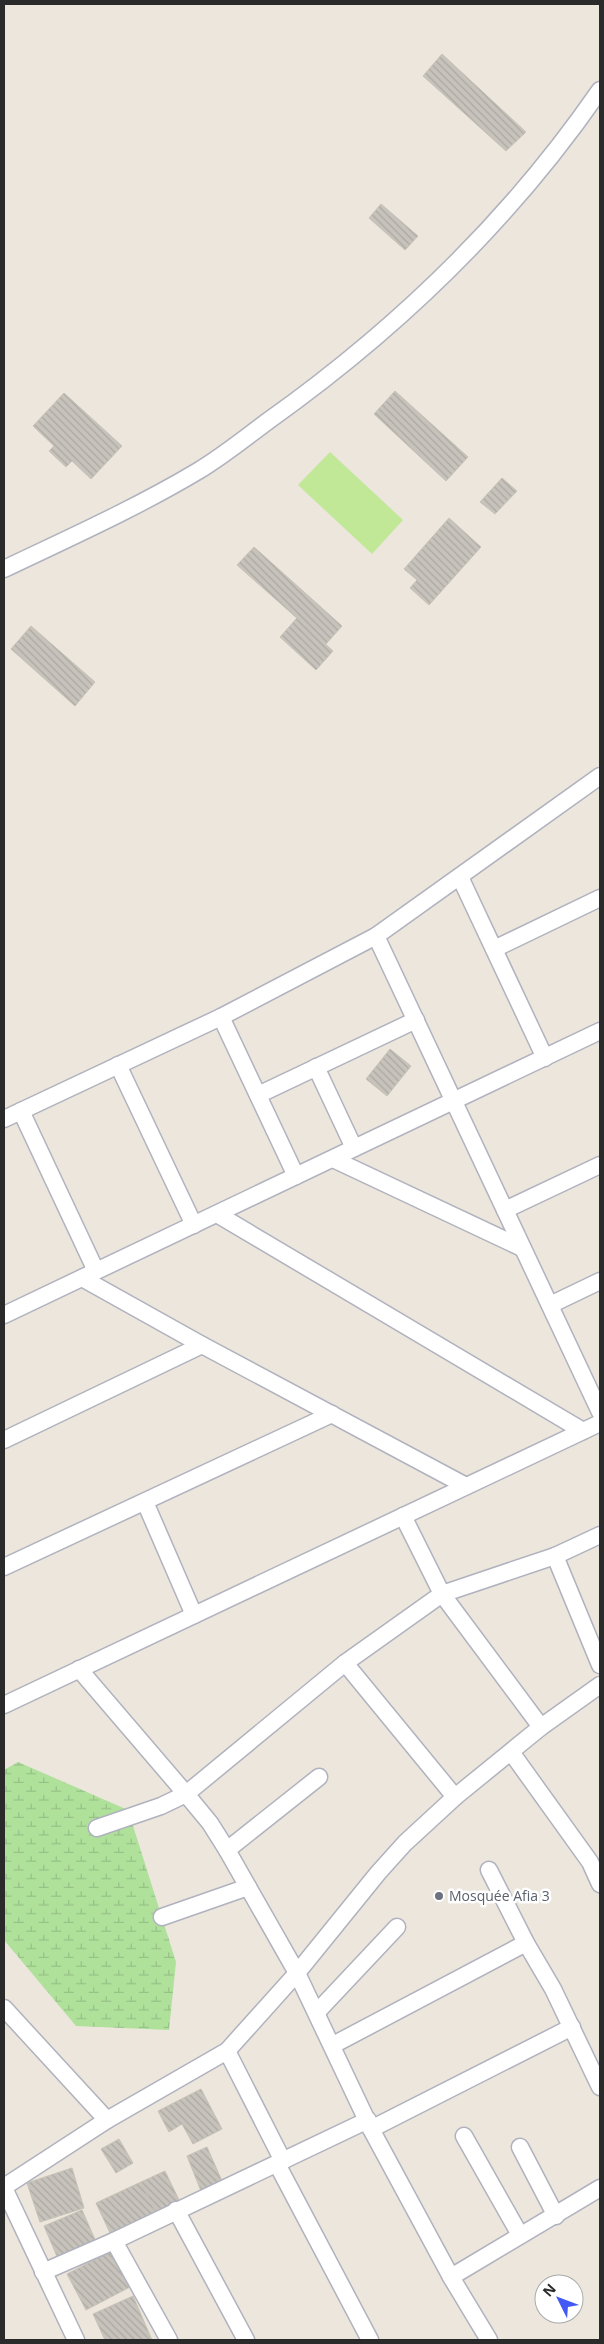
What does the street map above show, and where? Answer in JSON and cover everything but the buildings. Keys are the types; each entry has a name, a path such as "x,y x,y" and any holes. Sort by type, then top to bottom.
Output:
{"street":[{"path":"4,569 110,519 200,470 321,384 431,288 503,215 578,123 600,90"},
{"path":"4,1119 221,1017 376,936 600,776"},
{"path":"460,877 545,1058"},
{"path":"494,949 600,898"},
{"path":"376,936 600,1412"},
{"path":"221,1017 296,1176"},
{"path":"258,1095 416,1020"},
{"path":"4,1315 600,1031"},
{"path":"118,1065 194,1225"},
{"path":"316,1067 354,1148"},
{"path":"21,1111 89,1274 202,1345 466,1486"},
{"path":"332,1159 522,1248"},
{"path":"506,1210 600,1165"},
{"path":"217,1214 583,1431"},
{"path":"550,1305 600,1281"},
{"path":"4,1440 202,1345"},
{"path":"4,1568 332,1414"},
{"path":"4,1705 600,1422"},
{"path":"144,1502 194,1615"},
{"path":"403,1516 442,1594 540,1727"},
{"path":"97,1828 161,1806 186,1794 345,1664 442,1594 555,1556 600,1535"},
{"path":"555,1556 600,1665"},
{"path":"345,1664 455,1797"},
{"path":"79,1669 210,1823 227,1850 297,1972 370,2125 451,2277 488,2340"},
{"path":"76,2340 4,2187 107,2120 227,2050 297,1972 405,1843 455,1797 540,1727 600,1685"},
{"path":"511,1752 590,1862 600,1884"},
{"path":"227,1850 319,1776"},
{"path":"489,1870 572,2027 600,2087"},
{"path":"162,1917 248,1887"},
{"path":"317,2012 397,1927"},
{"path":"333,2045 526,1942"},
{"path":"4,2008 107,2120"},
{"path":"43,2272 114,2241 280,2162 370,2125 572,2027"},
{"path":"227,2050 280,2162 370,2340"},
{"path":"464,2136 520,2235"},
{"path":"520,2147 556,2216"},
{"path":"451,2277 600,2188"},
{"path":"176,2210 246,2340"},
{"path":"114,2241 169,2340"}],"green space":[{"path":"330,452 403,520 372,554 298,485"},
{"path":"18,1762 128,1810 176,1962 169,2030 76,2026 4,1940 4,1770"}],"place":[{"name":"Mosquée Afia 3","path":"439,1896"}]}
